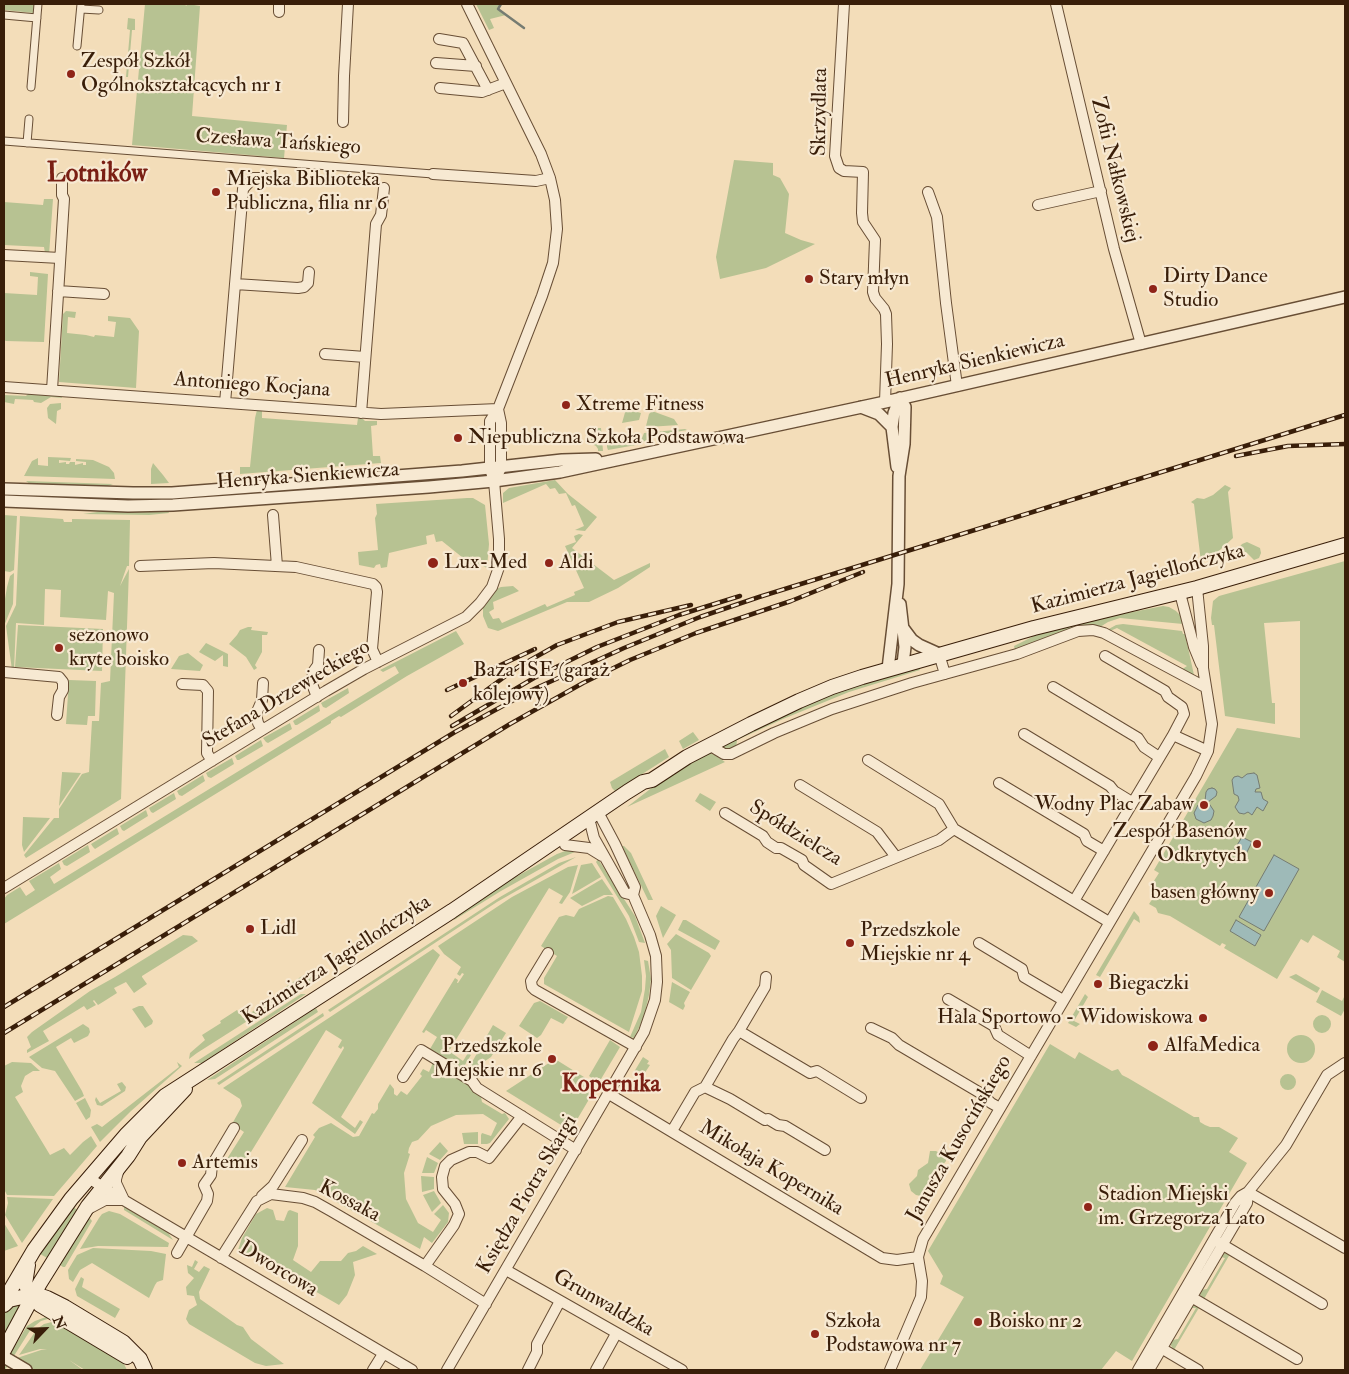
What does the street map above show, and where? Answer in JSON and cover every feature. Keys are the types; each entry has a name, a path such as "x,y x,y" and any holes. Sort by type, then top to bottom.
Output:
{"main road":[{"name":"Kazimierza Jagiellończyka","path":"498,880 534,864 566,845 595,819 643,782 652,780 709,745 832,687 903,664 1034,628 1180,593 1345,544"},
{"name":"Kazimierza Jagiellończyka","path":"4,1303 50,1226 126,1135 165,1096 498,880 531,856 595,819"},
{"name":"Kazimierza Jagiellończyka","path":"4,1350 33,1296 85,1211 140,1137 197,1075"},
{"path":"29,1259 26,1284 40,1305 62,1312 130,1348 140,1358 145,1370"},
{"path":"49,1269 51,1288 62,1312 124,1354 132,1362 136,1370"},
{"path":"4,1303 15,1298 33,1296"},
{"path":"11,1336 36,1314 62,1312"}],"street":[{"path":"32,87 38,4"},
{"path":"343,122 348,4"},
{"path":"467,4 541,154 550,178 555,200 557,229 553,263 542,296 498,409 490,421 490,452 496,468"},
{"name":"Skrzydlata","path":"844,4 835,156 839,168 844,171 863,172 863,222 875,240 873,292 886,314 885,402"},
{"name":"Zofii Nałkowskiej","path":"1056,4 1128,301 1141,344"},
{"path":"78,46 81,6 99,10"},
{"path":"4,15 37,18"},
{"path":"439,39 463,43 488,90"},
{"path":"436,63 476,66"},
{"path":"440,88 482,92 506,82"},
{"path":"27,143 29,119"},
{"name":"Czesława Tańskiego","path":"4,141 536,181 550,178"},
{"path":"52,390 64,199 62,195 62,178"},
{"path":"225,403 243,189 253,178 264,178"},
{"path":"360,413 376,224 381,215 384,188"},
{"path":"1038,205 1101,191"},
{"path":"928,192 938,217 956,386"},
{"path":"4,255 60,258"},
{"path":"235,284 298,288 304,287 308,283 309,272"},
{"path":"58,291 104,294"},
{"name":"Henryka Sienkiewicza","path":"4,501 128,506 173,505 429,487 494,481 575,469 885,402 1345,297"},
{"path":"325,354 365,357"},
{"name":"Antoniego Kocjana","path":"4,387 381,414 498,409"},
{"path":"899,476 892,427 894,413 900,398"},
{"path":"888,669 898,584 899,476 904,444 906,407 900,398"},
{"path":"861,406 878,414 892,427"},
{"path":"494,481 500,449 501,422 498,409"},
{"path":"500,449 515,466"},
{"path":"471,470 482,462 490,452"},
{"name":"Henryka Sienkiewicza","path":"4,489 172,493 496,468 562,460 613,460"},
{"name":"Stefana Drzewieckiego","path":"4,888 317,697 378,662 466,617 489,592 499,567 499,539 494,481"},
{"path":"273,515 277,566"},
{"path":"140,566 196,562 296,567 373,584 377,592 372,649 378,662"},
{"path":"898,584 904,628 905,647 903,664"},
{"name":"Janusza Kusocińskiego","path":"890,1370 921,1297 922,1281 918,1257 923,1239 1062,1000 1196,776 1208,751 1212,724 1205,687 1197,588"},
{"name":"Janusza Kusocińskiego","path":"1180,593 1194,647 1203,668"},
{"path":"904,628 912,640 940,654 945,674"},
{"path":"709,745 724,754 731,754 774,733 832,709 1017,654 1071,633 1088,630 1104,633 1205,687"},
{"path":"317,697 312,684 313,672 318,665 319,650"},
{"path":"1074,900 1184,714 1182,707 1168,697 1165,691 1105,656"},
{"path":"4,672 59,677 63,682 63,690 59,697 57,715"},
{"path":"262,730 256,714 262,700 263,683"},
{"path":"182,684 203,685 208,691 207,753 212,761"},
{"path":"1053,687 1138,738 1144,747 1159,757"},
{"path":"1024,734 1110,786 1114,791 1132,802"},
{"path":"1173,735 1208,751"},
{"path":"868,760 939,804 954,829 1109,922"},
{"path":"999,783 1084,834 1087,841 1104,851"},
{"path":"800,785 877,832 896,857"},
{"name":"Spółdzielcza","path":"725,813 763,836 767,842 776,848 781,848 802,860 804,865 831,884 939,840 954,829"},
{"name":"Księdza Piotra Skargi","path":"595,819 594,838 625,893 633,895"},
{"name":"Księdza Piotra Skargi","path":"447,1370 636,1047 650,1018 655,1000 657,982 655,952 642,913 633,895 635,887 615,844 595,819"},
{"path":"566,845 593,850 606,860"},
{"path":"978,943 1022,969 1024,977 1062,1000"},
{"path":"548,953 530,981 532,987 636,1047"},
{"path":"672,1131 695,1092 705,1087 765,987 766,977"},
{"path":"948,998 994,1026 998,1035 1031,1056"},
{"path":"872,1028 982,1094 991,1103 1000,1108"},
{"path":"739,1031 810,1073 816,1071 861,1098"},
{"path":"404,1077 421,1050 472,1081 476,1088 576,1150"},
{"path":"1138,1370 1158,1346 1218,1242 1247,1203 1248,1192 1286,1145 1327,1075 1345,1063"},
{"path":"705,1087 730,1099 765,1120 768,1119 778,1125 785,1126 825,1150"},
{"name":"Mikołaja Kopernika","path":"609,1094 882,1258 897,1260 918,1257"},
{"path":"426,1266 460,1214 443,1189 442,1177 446,1166 451,1160 469,1152 477,1152 490,1158 522,1116"},
{"path":"177,1253 207,1201 208,1194 204,1185 210,1175 212,1165 234,1128"},
{"path":"221,1258 257,1201 274,1186 302,1140"},
{"path":"85,1211 104,1200 124,1200 118,1189 116,1179 121,1165"},
{"name":"Dworcowa","path":"89,1178 102,1188 412,1370"},
{"path":"1248,1192 1345,1248"},
{"name":"Kossaka","path":"257,1201 272,1194 303,1198 315,1202 426,1266 486,1304"},
{"path":"1218,1242 1322,1304"},
{"name":"Grunwaldzka","path":"506,1270 682,1370"},
{"path":"1188,1295 1298,1359"},
{"path":"528,1370 538,1352 537,1344 560,1301"},
{"path":"596,1370 616,1334"},
{"path":"1149,1370 1158,1346"},
{"path":"1158,1346 1198,1370"},
{"path":"373,1370 383,1354"},
{"path":"4,1357 26,1370"}],"green space":[{"path":"4,4 35,5 34,13 4,10"},
{"path":"145,4 185,4 186,6 188,4 200,6 192,116 287,125 284,158 132,145"},
{"path":"476,4 500,4 497,9 506,15 490,19 494,28 489,30"},
{"path":"128,18 135,19 135,30 132,30 128,77 126,77 130,30 127,29"},
{"path":"734,160 773,163 773,175 780,178 789,194 785,233 815,244 766,268 720,279 716,257"},
{"path":"44,199 53,199 49,255 45,253 44,247 4,245 4,202 43,205"},
{"path":"30,272 48,274 44,342 6,341 4,340 4,293 37,295 38,277 30,276"},
{"path":"66,311 76,312 75,318 68,317 67,333 94,337 95,335 114,337 116,322 108,321 108,316 130,318 139,331 136,388 59,382 63,314"},
{"path":"28,394 61,395 62,398 51,397 41,403 34,402 33,400 15,399 14,404 4,402 4,395 26,396"},
{"path":"61,403 61,409 57,411 56,424 48,418 47,408 50,404"},
{"path":"626,409 641,413 639,420 622,423"},
{"path":"257,410 262,410 262,418 357,425 358,418 362,418 365,421 377,421 377,425 371,426 373,456 380,456 381,463 240,474 240,467 250,467"},
{"path":"652,411 674,419 678,425 646,426 649,414"},
{"path":"601,428 603,451 598,451 596,446 590,443 594,429"},
{"path":"687,430 659,435 636,445 608,450 607,447 607,441 642,438 644,433"},
{"path":"48,457 71,458 70,461 59,460 59,463 66,462 66,464 69,464 70,462 75,462 75,465 83,463 83,465 86,465 86,462 76,461 76,459 93,460 109,467 114,473 115,479 24,476 32,461 38,458 38,465 48,466"},
{"path":"153,463 169,483 151,484"},
{"path":"555,480 568,494 597,517 585,531 575,530 584,526 575,505 572,506 566,493 559,494 555,488 550,489 546,484 503,503 503,493 509,488"},
{"path":"26,481 113,484 105,487 30,484"},
{"path":"1225,485 1231,488 1228,492 1233,538 1209,560 1201,562 1194,504 1191,502 1197,498 1204,499 1213,495"},
{"path":"473,498 485,505 489,544 487,568 481,565 478,570 442,541 436,542 434,534 426,536 427,544 389,553 387,567 381,568 380,564 374,568 359,565 358,552 378,550 375,518 377,514 376,504"},
{"path":"104,511 168,511 169,513 149,515 83,514"},
{"path":"4,515 17,516 14,570 10,572 4,571"},
{"path":"20,516 63,519 64,522 72,522 72,519 130,520 129,566 127,566 120,586 129,569 121,799 26,858 24,855 54,818 59,818 59,809 82,774 89,772 92,721 99,721 101,683 110,681 114,593 108,591 106,620 60,617 61,590 45,589 44,625 16,623 14,670 12,670 6,626 16,605"},
{"path":"583,535 572,548 614,580 650,563 650,567 618,588 589,602 567,602 498,631 488,628 483,616 483,608 496,589 513,586 519,591 493,602 494,609 489,612 493,619 499,618 502,623 545,604 547,607 575,595 574,592 584,588 565,546 576,542 574,536"},
{"path":"1247,542 1260,548 1259,558 1254,560 1247,553 1238,549"},
{"name":"Zespół Basenów Odkrytych","path":"1345,561 1345,962 1337,957 1340,951 1313,935 1308,943 1301,939 1277,979 1224,948 1226,945 1222,943 1220,946 1170,916 1158,913 1156,908 1149,904 1157,892 1150,887 1159,873 1154,870 1237,728 1300,738 1300,621 1264,623 1272,703 1275,703 1275,724 1225,716 1214,625 1212,625 1211,618 1213,601 1219,596"},
{"path":"14,573 13,604 4,626 4,605 7,587 10,576"},
{"path":"1163,606 1176,611 1180,615 1183,624 1120,618 1100,627 1015,650 1014,646 1036,635 1087,621"},
{"path":"1123,624 1182,631 1185,634 1194,675 1181,670 1187,666 1117,628 1110,631 1107,630 1116,625"},
{"name":"sezonowo kryte boisko","path":"18,625 103,629 102,671 15,667"},
{"path":"252,627 251,630 268,632 267,635 262,635 262,652 255,665 257,668 254,670 246,657 229,644 240,630"},
{"path":"456,631 464,644 407,676 341,717 339,716 331,721 331,723 4,924 4,899 7,895 20,887 26,896 35,890 29,881 59,863 61,869 50,877 54,884 399,673 395,666 383,672 380,670"},
{"path":"206,643 228,654 228,667 223,666 223,655 215,661 199,652"},
{"path":"188,653 203,665 200,671 171,669 179,656"},
{"path":"919,667 920,670 849,692 783,719 737,740 736,748 730,751 725,750 724,745 820,699"},
{"path":"69,680 96,681 95,716 88,716 87,725 66,724"},
{"path":"348,688 349,693 326,708 323,707 321,703"},
{"path":"319,705 320,711 295,725 293,721"},
{"path":"290,723 292,729 268,743 263,738"},
{"path":"693,732 699,740 683,749 679,741"},
{"path":"261,740 263,746 237,760 235,756"},
{"path":"665,749 669,757 628,783 618,794 612,788 610,782"},
{"path":"709,753 725,762 627,807 667,776"},
{"path":"232,758 234,764 211,778 208,777 206,773"},
{"path":"62,773 81,773 59,806"},
{"path":"203,775 205,781 182,796 179,795 177,791"},
{"path":"174,793 176,799 153,813 151,812 149,808"},
{"path":"700,793 716,802 710,811 695,801"},
{"path":"146,810 148,816 124,831 122,830 120,826"},
{"path":"23,817 50,818 24,852 22,845"},
{"path":"117,828 119,834 95,849 93,847 91,844"},
{"path":"88,845 90,852 67,866 64,865 62,861"},
{"path":"622,846 631,853 653,900 648,900"},
{"path":"568,850 576,850 501,891 454,920 456,915 503,884 557,854"},
{"path":"576,857 497,902 330,1012 328,1010 500,897 559,863"},
{"path":"598,859 635,916 645,943 639,942 629,916 596,862"},
{"path":"592,863 601,877 572,894 581,865"},
{"path":"578,865 570,892 562,904 559,903 563,896 549,888 449,1051 463,1061 468,1053 471,1055 463,1068 430,1049 437,1037 426,1030 424,1033 422,1032 455,978 458,980 458,983 464,974 462,973 460,976 457,974 461,967 444,954 438,946 512,897 568,867"},
{"path":"602,879 613,895 604,895 582,906 570,898"},
{"path":"608,896 613,897 626,919 639,952 642,991 629,1032 544,984 544,978 557,956 541,946 559,917 566,915 574,917 579,909"},
{"path":"661,906 676,915 663,938 656,916"},
{"path":"1134,911 1139,917 1140,923 1134,919 1100,977 1096,975"},
{"path":"683,920 720,941 715,950 678,930"},
{"path":"676,934 711,956 691,990 672,978 671,950 667,944"},
{"path":"183,935 192,936 198,941 142,976 147,984 134,993 126,982 114,988 117,993 98,1005 94,1000 96,1005 87,1010 84,1006 43,1031 49,1041 27,1053 27,1050 31,1047 27,1037 32,1032 90,991"},
{"path":"433,949 440,955 341,1117 355,1128 360,1120 363,1122 355,1134 312,1103 344,1048 343,1046 341,1049 338,1047 342,1040 326,1030 243,1165 229,1168 225,1162 244,1132 232,1124 242,1106 240,1099 223,1088"},
{"path":"644,960 648,961 651,979 649,995 644,1017 634,1038 630,1037 641,1012 645,989"},
{"path":"314,968 319,977 298,989 284,988"},
{"path":"1296,974 1320,988 1317,993 1289,977"},
{"path":"672,982 690,992 684,1003 683,1010 669,1002"},
{"path":"1322,990 1342,1001 1345,995 1345,1009 1341,1016 1316,1002"},
{"path":"280,991 293,992 189,1059 190,1053 205,1040 202,1035 221,1023 220,1021 237,1010 243,1018 280,993"},
{"path":"301,994 306,994 202,1063 194,1063"},
{"path":"1085,994 1088,997 1074,1021 1080,1024 1076,1027 1068,1023"},
{"path":"540,1001 568,1017 563,1024 551,1018 541,1035 537,1038 519,1026 534,1003"},
{"path":"143,1006 153,1021 152,1024 145,1028 132,1009"},
{"path":"316,1008 318,1012 215,1079 207,1080"},
{"path":"323,1013 324,1016 219,1085 217,1083"},
{"path":"1322,1015 1328,1018 1331,1024 1328,1030 1322,1033 1316,1030 1313,1024 1316,1018"},
{"path":"83,1024 89,1028 88,1036 74,1043 71,1038 56,1047 84,1096 75,1101 55,1071 42,1068 29,1057"},
{"path":"493,1025 506,1033 491,1057 469,1072 467,1071"},
{"path":"1301,1035 1311,1039 1315,1049 1311,1059 1301,1063 1291,1059 1287,1049 1291,1039"},
{"path":"610,1040 620,1047 575,1123 561,1125 506,1091 555,1059 592,1082 593,1079 589,1076"},
{"name":"Stadion Miejski im. Grzegorza Lato","path":"1050,1044 1075,1059 1079,1052 1112,1071 1118,1069 1122,1075 1194,1117 1199,1117 1200,1122 1205,1125 1219,1127 1238,1138 1229,1152 1247,1163 1132,1361 1116,1351 1101,1370 920,1370 964,1297 940,1284 943,1276 928,1251"},
{"path":"643,1057 649,1061 647,1064 650,1065 642,1077 634,1072"},
{"path":"12,1062 31,1063 40,1071 33,1071 25,1076 21,1086 23,1092 15,1097 50,1155 64,1148 70,1155 91,1136 97,1146 54,1196 7,1195 4,1189 4,1066"},
{"path":"177,1062 182,1066 131,1111 100,1142 91,1127 97,1124 102,1127 179,1067"},
{"path":"432,1062 470,1084 481,1097 482,1102 502,1114 505,1113 509,1119 490,1143 487,1144 481,1144 481,1135 482,1133 491,1136 497,1123 483,1114 456,1115 431,1126 418,1140 412,1142 404,1173 406,1199 418,1223 433,1232 441,1220 434,1214 443,1205 449,1213 448,1222 432,1243 424,1237 420,1249 315,1190 285,1187 315,1137 313,1135 319,1128 331,1123 353,1137 359,1136 372,1113 374,1114 378,1109 378,1104 390,1084 394,1089 394,1094 397,1096 401,1091 407,1095 422,1076 420,1074 423,1069 429,1072"},
{"path":"1288,1074 1294,1076 1296,1082 1294,1088 1288,1090 1282,1088 1280,1082 1282,1076"},
{"path":"122,1082 126,1087 125,1091 102,1106 97,1105 96,1097 100,1103 121,1091 117,1084"},
{"path":"85,1098 91,1110 90,1117 86,1120 76,1103"},
{"path":"478,1132 478,1144 464,1144 462,1133"},
{"path":"440,1142 448,1151 440,1160 429,1154"},
{"path":"930,1151 936,1151 946,1157 946,1161 938,1171 934,1189 928,1194 916,1195 911,1191 909,1184 917,1176 918,1170 928,1163"},
{"path":"427,1157 438,1163 434,1173 422,1173"},
{"path":"421,1176 434,1177 434,1189 422,1192"},
{"path":"434,1191 441,1203 432,1212 423,1195"},
{"path":"7,1197 53,1199 22,1243 5,1215 8,1203"},
{"path":"72,1206 80,1212 51,1260 40,1254"},
{"path":"124,1206 167,1231 173,1240 124,1210"},
{"path":"267,1208 273,1210 276,1220 284,1221 290,1210 298,1213 298,1246 293,1260 311,1272 320,1261 341,1261 348,1253 356,1251 363,1246 377,1254 353,1262 355,1275 347,1295 339,1305 266,1263 238,1250 242,1238 256,1214"},
{"path":"109,1211 120,1214 169,1243 168,1247 98,1246 80,1249 102,1214"},
{"path":"89,1217 92,1221 65,1267 63,1267 60,1265"},
{"path":"4,1223 18,1246 4,1251"},
{"path":"93,1248 151,1251 166,1254 163,1280 157,1282 149,1298 92,1263 80,1270 73,1282 69,1279 68,1270 77,1255"},
{"path":"1223,1253 1230,1254 1204,1299 1199,1294 1201,1290 1207,1289 1225,1258 1221,1257"},
{"path":"195,1260 198,1262 194,1269 199,1272 204,1266 210,1269 199,1292 200,1299 237,1325 243,1327 251,1339 284,1364 266,1366 255,1363 189,1324 186,1319 189,1310 197,1305 194,1296 187,1295 186,1287 194,1278 188,1273 187,1265 192,1267"},
{"path":"81,1277 84,1279 82,1287 120,1309 115,1318 77,1296 75,1289"},
{"path":"22,1303 4,1341 4,1310 9,1306"},
{"path":"1191,1306 1200,1306 1174,1350 1170,1344 1172,1340 1178,1339 1196,1308 1190,1308"},
{"path":"46,1317 51,1318 41,1321 31,1329 4,1370 4,1364 27,1326"},
{"path":"52,1322 118,1360 124,1364 127,1370 85,1370 69,1360 83,1370 10,1370 17,1358 41,1350 47,1350 40,1349 19,1355 37,1329 44,1324"}],"water":[{"path":"1254,773 1257,775 1260,788 1256,789 1255,792 1261,792 1263,799 1268,802 1263,811 1257,807 1252,815 1248,812 1244,814 1239,813 1235,807 1239,800 1238,796 1234,794 1232,780 1234,777 1242,778 1247,774"},
{"name":"Wodny Plac Zabaw","path":"1212,788 1217,792 1216,796 1208,802 1214,811 1213,816 1211,820 1204,823 1196,819 1194,813 1198,805 1205,801 1208,789"},
{"path":"1242,837 1252,842 1244,858 1233,852"},
{"name":"basen główny","path":"1274,855 1299,869 1264,931 1239,917"},
{"path":"1236,920 1261,935 1255,946 1230,931"}],"waterway":[{"path":"501,4 498,9 524,28"}],"railway":[{"path":"4,1007 455,732 532,690 624,648 700,617 759,597 1345,415"},
{"path":"1236,456 1288,446 1345,444"},
{"path":"4,1033 510,724 583,683 630,660 696,633 791,601 863,572"},
{"path":"452,726 534,678 597,647 679,615 740,596"},
{"path":"451,716 518,667 557,645 618,622 691,605"},
{"path":"447,690 535,649"}],"place":[{"name":"Zespół Szkół Ogólnokształcących nr 1","path":"71,74"},
{"name":"Miejska Biblioteka Publiczna, filia nr 6","path":"216,192"},
{"name":"Stary młyn","path":"809,279"},
{"name":"Dirty Dance Studio","path":"1153,289"},
{"name":"Xtreme Fitness","path":"566,405"},
{"name":"Niepubliczna Szkoła Podstawowa","path":"458,438"},
{"name":"Lux-Med","path":"433,563"},
{"name":"Aldi","path":"549,563"},
{"name":"sezonowo kryte boisko","path":"59,648"},
{"name":"Baza ISE (garaż kolejowy)","path":"463,683"},
{"name":"Wodny Plac Zabaw","path":"1204,805"},
{"name":"Zespół Basenów Odkrytych","path":"1257,844"},
{"name":"basen główny","path":"1269,893"},
{"name":"Lidl","path":"250,929"},
{"name":"Przedszkole Miejskie nr 4","path":"850,943"},
{"name":"Biegaczki","path":"1098,984"},
{"name":"Hala Sportowo - Widowiskowa","path":"1203,1018"},
{"name":"AlfaMedica","path":"1153,1046"},
{"name":"Przedszkole Miejskie nr 6","path":"552,1059"},
{"name":"Artemis","path":"182,1163"},
{"name":"Stadion Miejski im. Grzegorza Lato","path":"1088,1207"},
{"name":"Boisko nr 2","path":"978,1322"},
{"name":"Szkoła Podstawowa nr 7","path":"815,1334"}],"district":[{"name":"Lotników","path":"97,175"},
{"name":"Kopernika","path":"611,1086"}]}
